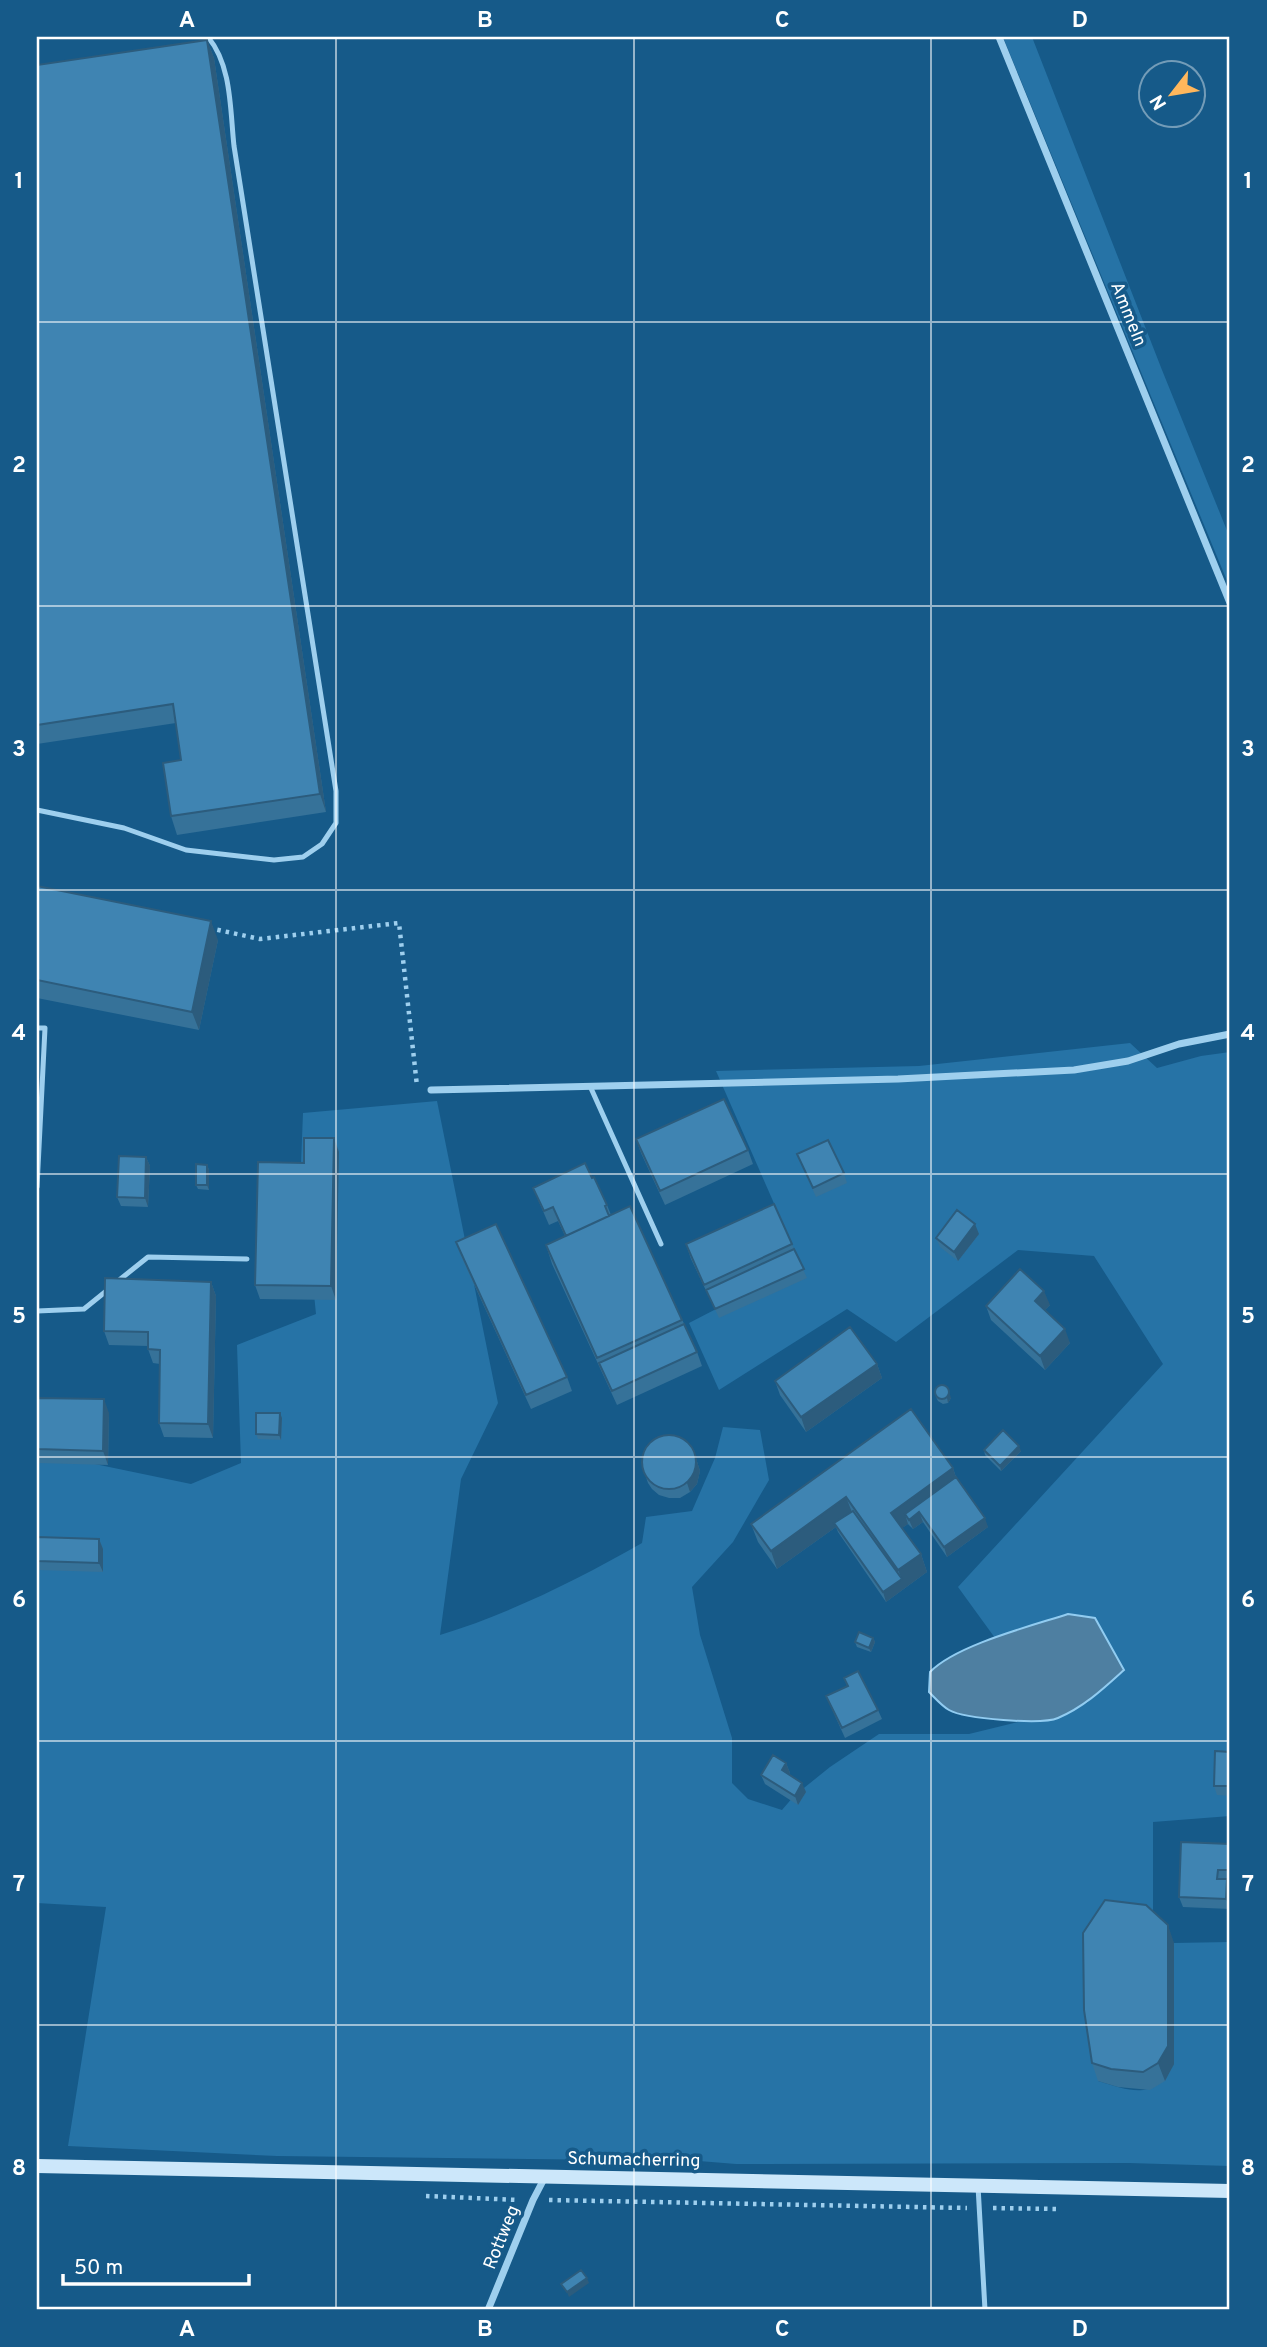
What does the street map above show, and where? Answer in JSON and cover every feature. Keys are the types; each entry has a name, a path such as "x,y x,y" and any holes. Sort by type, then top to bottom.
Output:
{"main road":[{"name":"Schumacherring","path":"37,2166 1230,2191"}],"street":[{"name":"Ammeln","path":"999,37 1230,603"},
{"path":"431,1090 898,1079 1074,1070 1128,1061 1179,1044 1230,1034"},
{"name":"Rottweg","path":"488,2310 545,2176"}],"lane":[{"path":"37,810 124,828 186,850 274,860 303,857 322,844 336,823 336,791 236,159 224,66 218,48 208,37"},
{"path":"37,1027 45,1028 37,1187"},
{"path":"590,1086 661,1244"},
{"path":"37,1311 84,1308 148,1257 247,1259"},
{"path":"978,2186 985,2310"}],"path":[{"path":"207,928 260,939 399,923 417,1090 431,1090"}],"shaded area":[{"path":"1003,37 1032,37 1230,538 1230,588"},
{"path":"1130,1043 1157,1068 1201,1056 1230,1052 1230,1816 1153,1822 1153,1923 1098,2081 1142,2090 1151,2088 1167,2076 1174,2064 1174,1943 1230,1942 1230,2166 1129,2163 736,2164 699,2161 277,2156 68,2146 106,1907 37,1903 37,1452 191,1484 241,1463 237,1345 316,1314 301,1164 303,1113 437,1101 498,1403 461,1479 440,1635 543,1595 642,1543 646,1517 692,1511 715,1458 723,1427 760,1430 769,1480 733,1542 692,1587 700,1635 732,1738 732,1783 748,1799 782,1810 794,1796 830,1767 879,1734 969,1734 1022,1721 1055,1720 1087,1703 1123,1670 1068,1614 995,1638 958,1587 1163,1364 1094,1256 1018,1250 896,1342 847,1309 719,1390 689,1323 801,1265 716,1071 919,1066"},
{"path":"1068,1614 1095,1618 1124,1670 1076,1709 1049,1720 1004,1720 949,1710 929,1692 930,1672 957,1653 995,1637"}],"building":[{"path":"207,40 320,794 171,816 163,763 181,760 173,704 37,725 37,65"},
{"path":"37,886 211,921 192,1012 37,980"},
{"path":"724,1099 748,1150 660,1191 636,1139"},
{"path":"304,1138 334,1138 331,1286 255,1285 258,1162 304,1163"},
{"path":"828,1140 844,1173 813,1188 797,1154"},
{"path":"119,1156 146,1157 145,1198 117,1197"},
{"path":"585,1163 607,1205 605,1206 609,1216 566,1236 553,1207 544,1211 533,1188"},
{"path":"196,1164 207,1165 207,1185 196,1185"},
{"path":"774,1204 792,1244 704,1285 686,1244"},
{"path":"630,1206 682,1320 597,1358 546,1245"},
{"path":"957,1210 975,1224 954,1252 936,1238"},
{"path":"496,1224 567,1377 526,1395 456,1242"},
{"path":"794,1249 804,1269 715,1309 706,1290"},
{"path":"1020,1269 1044,1291 1035,1301 1065,1329 1040,1356 986,1306"},
{"path":"105,1278 211,1282 208,1424 159,1423 160,1350 148,1349 148,1332 104,1331"},
{"path":"684,1324 697,1352 612,1391 599,1363"},
{"path":"850,1327 877,1364 801,1417 775,1381"},
{"path":"939,1385 945,1385 949,1392 945,1399 939,1399 935,1395 935,1389"},
{"path":"37,1398 104,1399 103,1451 37,1449"},
{"path":"911,1409 953,1468 891,1513 921,1554 898,1570 846,1497 771,1551 751,1524"},
{"path":"256,1413 280,1413 279,1435 256,1434"},
{"path":"1003,1430 1019,1446 1000,1466 984,1450"},
{"path":"669,1435 688,1443 696,1462 688,1481 669,1489 650,1481 642,1462 650,1443"},
{"path":"956,1477 985,1518 944,1547 919,1512 909,1520 905,1514"},
{"path":"853,1511 902,1579 883,1592 834,1523"},
{"path":"37,1537 99,1539 99,1563 37,1561"},
{"path":"859,1632 873,1638 869,1648 855,1642"},
{"path":"858,1671 878,1710 842,1728 826,1696 848,1686 844,1678"},
{"path":"1215,1751 1230,1752 1230,1786 1214,1786"},
{"path":"773,1755 786,1763 782,1770 802,1783 795,1796 761,1775"},
{"path":"1181,1842 1230,1844 1230,1870 1218,1870 1217,1879 1227,1879 1226,1899 1179,1897"},
{"path":"1105,1900 1146,1905 1168,1925 1168,2046 1158,2063 1143,2072 1111,2069 1092,2063 1084,2010 1083,1933"},
{"path":"581,2270 587,2278 567,2292 561,2284"}]}
